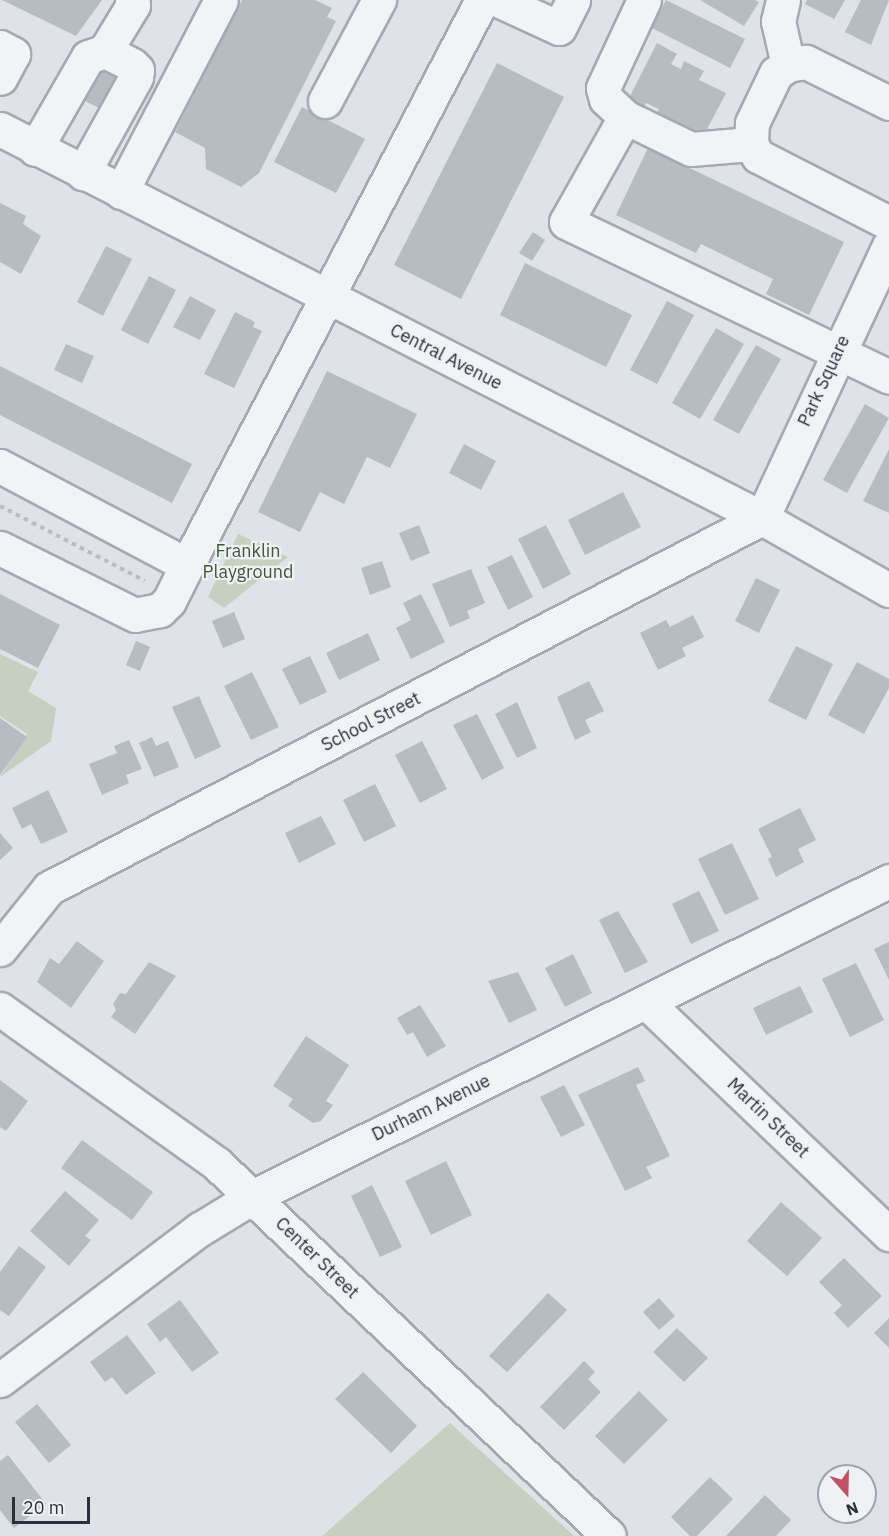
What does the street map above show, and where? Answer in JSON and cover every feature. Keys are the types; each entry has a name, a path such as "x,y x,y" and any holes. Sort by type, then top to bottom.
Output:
{"street":[{"path":"35,149 88,57 105,51 133,5 132,0"},
{"path":"122,192 221,0"},
{"path":"324,101 379,0"},
{"path":"0,548 135,615 148,614 164,605 188,565 325,296 482,0"},
{"path":"498,0 559,28 573,0"},
{"path":"644,0 603,88 606,99 625,117 692,149 752,144"},
{"path":"783,0 778,21 788,65"},
{"path":"0,47 13,54 0,78"},
{"path":"83,173 136,77 137,70 132,65 105,51"},
{"path":"889,103 806,62 788,65 776,73 752,123 752,144 758,156 889,223"},
{"path":"625,117 566,222 837,350 889,377"},
{"name":"Central Avenue","path":"0,129 35,149 762,518 889,590"},
{"name":"Park Square","path":"762,518 837,350 889,246"},
{"path":"0,466 188,565"},
{"name":"School Street","path":"0,949 50,888 762,518"},
{"name":"Durham Avenue","path":"0,1380 200,1230 254,1196 889,881"},
{"name":"Martin Street","path":"646,1002 889,1234"},
{"name":"Center Street","path":"0,1009 217,1164 254,1196 609,1536"}],"path":[{"path":"0,506 145,581"}],"green space":[{"name":"Franklin Playground","path":"238,534 288,557 224,608 208,597"},
{"path":"0,654 38,672 28,691 56,708 51,741 0,777 27,734 0,716"},
{"path":"450,1423 574,1536 322,1536"}],"building":[{"path":"2,0 102,0 76,36"},
{"path":"242,0 315,0 332,8 327,17 336,21 259,173 241,187 206,169 205,148 175,132"},
{"path":"666,0 745,39 730,68 652,28"},
{"path":"700,0 755,0 759,2 744,26"},
{"path":"807,0 845,0 834,19 805,4"},
{"path":"861,0 889,0 871,45 845,32"},
{"path":"657,43 677,54 671,64 681,69 684,61 704,71 699,80 726,93 704,135 681,123 676,132 653,121 659,109 646,103 641,111 626,104"},
{"path":"97,63 127,77 109,113 79,98"},
{"path":"497,63 564,97 461,299 394,265"},
{"path":"302,107 365,139 336,193 274,162"},
{"path":"648,148 844,242 809,315 766,294 773,279 701,244 696,253 616,215"},
{"path":"0,203 26,216 23,224 41,236 21,274 0,262"},
{"path":"533,232 545,240 532,261 519,253"},
{"path":"106,246 132,259 103,316 77,302"},
{"path":"525,263 632,315 606,367 500,315"},
{"path":"149,276 176,290 148,344 121,330"},
{"path":"190,296 216,310 200,340 173,327"},
{"path":"667,301 694,315 657,384 630,370"},
{"path":"235,312 255,322 253,327 262,331 234,388 204,374"},
{"path":"716,328 744,344 700,419 672,403"},
{"path":"66,344 94,356 82,383 54,370"},
{"path":"756,345 781,359 739,434 713,420"},
{"path":"0,366 192,464 172,503 0,415"},
{"path":"327,371 417,414 390,468 367,457 344,504 320,492 300,532 258,512"},
{"path":"865,404 889,418 847,493 823,480"},
{"path":"464,444 496,461 481,490 449,473"},
{"path":"889,449 889,513 863,501"},
{"path":"623,492 641,527 585,555 568,520"},
{"path":"419,525 430,553 411,561 399,533"},
{"path":"546,525 571,574 543,589 518,539"},
{"path":"512,555 533,597 508,610 487,567"},
{"path":"382,561 391,587 370,595 361,568"},
{"path":"471,569 485,603 467,611 470,618 450,627 432,584"},
{"path":"756,578 780,590 759,633 735,621"},
{"path":"0,594 60,625 38,668 0,649"},
{"path":"421,594 445,642 411,659 396,628 411,620 403,603"},
{"path":"234,612 245,639 223,648 212,621"},
{"path":"693,615 704,637 682,648 686,656 658,670 640,633 666,620 670,627"},
{"path":"368,633 380,660 339,680 326,653"},
{"path":"136,641 150,647 140,671 126,665"},
{"path":"796,646 833,664 806,720 768,701"},
{"path":"310,656 327,692 300,705 282,669"},
{"path":"857,662 889,679 889,688 864,734 828,715"},
{"path":"252,672 279,727 251,740 224,686"},
{"path":"589,681 604,711 585,720 591,732 575,740 557,697"},
{"path":"199,696 221,747 195,759 172,707"},
{"path":"517,702 537,748 517,758 495,714"},
{"path":"477,714 504,768 482,780 453,725"},
{"path":"0,718 27,737 0,775"},
{"path":"152,737 156,746 168,741 179,767 154,777 139,743"},
{"path":"129,740 142,769 126,775 129,783 102,795 89,764 117,753 114,746"},
{"path":"422,741 447,789 420,803 395,755"},
{"path":"375,784 396,826 364,842 343,800"},
{"path":"48,790 68,832 41,844 31,824 22,829 12,808"},
{"path":"800,808 816,840 798,849 804,862 776,877 768,859 772,857 758,829"},
{"path":"321,816 336,844 299,863 285,833"},
{"path":"0,833 13,848 0,860"},
{"path":"732,843 759,899 725,915 698,859"},
{"path":"699,891 719,931 691,944 672,904"},
{"path":"618,911 648,962 625,973 599,920"},
{"path":"77,941 104,961 71,1008 37,982 50,958 59,964"},
{"path":"889,942 889,980 874,949"},
{"path":"573,954 592,993 565,1007 545,968"},
{"path":"149,962 176,976 135,1034 111,1017 116,1010 113,1004 120,993 126,994"},
{"path":"856,963 884,1020 850,1037 822,979"},
{"path":"518,972 537,1010 509,1023 488,981"},
{"path":"800,986 813,1012 766,1035 753,1008"},
{"path":"420,1005 446,1046 427,1057 413,1032 407,1035 397,1018"},
{"path":"306,1036 349,1065 326,1101 333,1105 321,1121 313,1123 288,1106 293,1099 273,1086"},
{"path":"638,1067 645,1081 636,1085 670,1156 646,1167 652,1178 625,1191 578,1095"},
{"path":"0,1080 28,1101 6,1131 0,1127"},
{"path":"564,1085 585,1125 561,1137 540,1097"},
{"path":"82,1140 153,1192 132,1220 61,1168"},
{"path":"446,1161 472,1215 431,1235 405,1181"},
{"path":"372,1185 402,1247 380,1257 351,1196"},
{"path":"65,1191 99,1220 85,1236 91,1240 69,1266 30,1231"},
{"path":"781,1202 822,1238 787,1276 747,1241"},
{"path":"19,1246 46,1267 9,1316 0,1310 0,1272"},
{"path":"844,1258 882,1296 848,1328 834,1313 842,1305 819,1282"},
{"path":"548,1293 567,1310 507,1372 489,1356"},
{"path":"659,1298 675,1316 659,1330 643,1312"},
{"path":"180,1300 219,1353 192,1372 166,1337 160,1342 147,1324"},
{"path":"889,1318 889,1348 874,1333"},
{"path":"677,1328 708,1358 684,1382 653,1352"},
{"path":"127,1335 156,1373 126,1395 112,1377 105,1382 90,1362"},
{"path":"584,1361 595,1372 588,1379 601,1392 564,1430 540,1407"},
{"path":"363,1372 417,1426 391,1453 335,1399"},
{"path":"639,1391 668,1420 624,1464 595,1436"},
{"path":"37,1404 71,1445 49,1463 15,1422"},
{"path":"8,1455 46,1504 14,1528 0,1510 0,1461"},
{"path":"710,1477 733,1499 697,1536 690,1536 671,1517"},
{"path":"765,1495 791,1520 776,1536 726,1536"}]}
